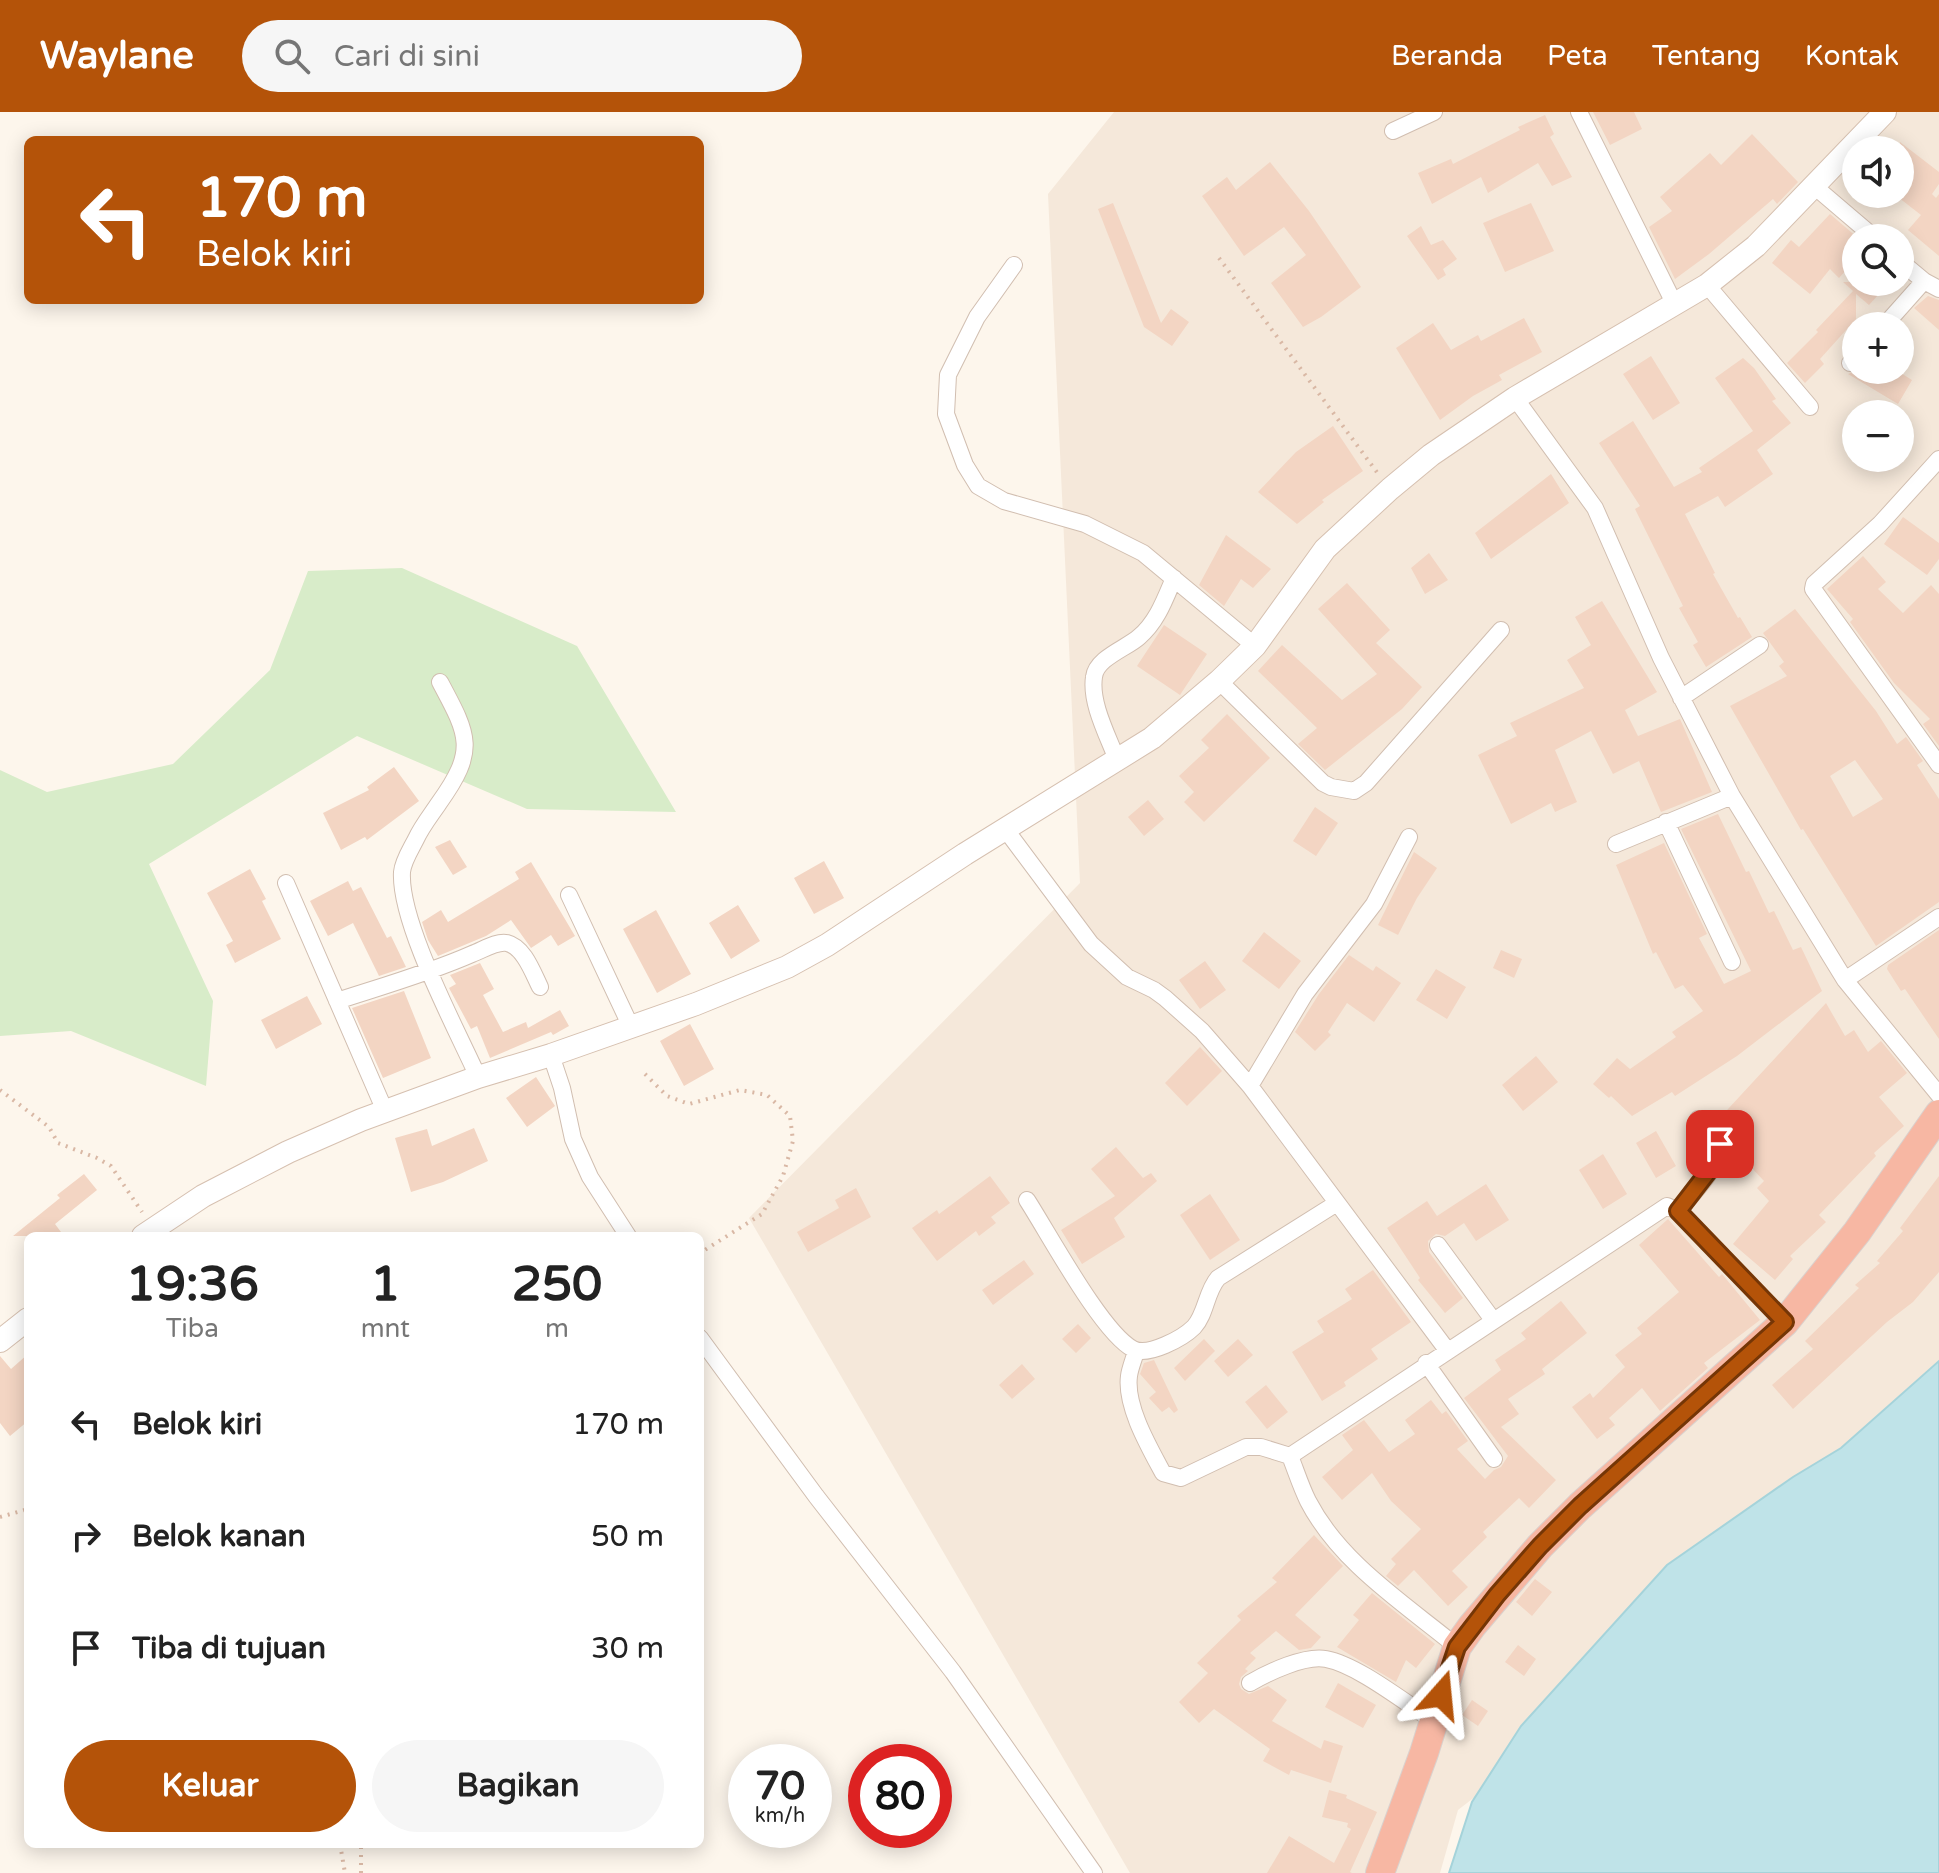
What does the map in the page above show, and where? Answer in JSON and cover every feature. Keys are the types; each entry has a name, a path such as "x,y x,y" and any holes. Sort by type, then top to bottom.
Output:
{"highway":[{"path":"1380,1873 1457,1647 1497,1595 1570,1516 1785,1322 1857,1232 1939,1114"}],"street":[{"path":"1393,131 1434,112"},
{"path":"1579,112 1675,305"},
{"path":"148,1232 203,1196 288,1152 385,1111 696,1004 787,967 827,945 1152,738 1255,646 1325,549 1390,489 1431,455 1515,398 1707,285 1756,246 1885,112"},
{"path":"1814,186 1859,224"},
{"path":"1014,265 977,317 948,375 946,414 965,465 978,486 1004,501 1085,524 1143,553 1255,646"},
{"path":"1900,312 1932,285 1914,272"},
{"path":"1707,285 1810,407"},
{"path":"1515,398 1595,508 1681,698 1732,796 1845,980 1939,1095"},
{"path":"1939,459 1880,524 1814,584 1813,589 1939,765"},
{"path":"1117,760 1093,688 1094,673 1101,663 1149,628 1174,578"},
{"path":"1219,681 1323,783 1354,791 1366,783 1501,630"},
{"path":"1681,698 1760,645"},
{"path":"440,682 465,736 465,757 458,776 421,828 402,868 402,890 414,933 478,1077"},
{"path":"1616,844 1732,796"},
{"path":"1666,822 1732,962"},
{"path":"1006,830 1091,944 1127,977 1154,990 1202,1031 1250,1086 1447,1350"},
{"path":"1250,1086 1305,994 1374,904 1409,837"},
{"path":"286,883 385,1111"},
{"path":"569,895 631,1027"},
{"path":"1845,980 1939,917"},
{"path":"337,1001 431,971 496,944 508,943 522,954 540,987"},
{"path":"551,1055 573,1139 590,1177 625,1232"},
{"path":"1678,1211 1712,1169 1720,1152 1720,1144 1698,1119"},
{"path":"1027,1200 1093,1304 1119,1339 1136,1351 1154,1351 1188,1332 1197,1322 1210,1287 1218,1278 1337,1203"},
{"path":"1136,1351 1128,1377 1143,1437 1163,1473 1181,1478 1253,1446 1290,1456 1667,1206 1678,1211 1785,1322"},
{"path":"1438,1245 1493,1320"},
{"path":"0,1341 24,1322"},
{"path":"704,1343 816,1496 953,1672 1094,1873"},
{"path":"1426,1363 1494,1459"},
{"path":"1290,1456 1309,1502 1336,1542 1457,1647"},
{"path":"1250,1683 1271,1671 1324,1658 1347,1666 1434,1721"}],"path":[{"path":"1219,258 1390,489"},
{"path":"645,1074 667,1096 689,1104 740,1090 767,1095 790,1116 793,1141 783,1176 762,1214 704,1250"},
{"path":"0,1090 49,1127 58,1143 111,1166 148,1232"},
{"path":"0,1517 24,1510"},
{"path":"341,1848 345,1873"},
{"path":"361,1848 361,1873"}],"shaded area":[{"path":"1114,112 1939,112 1939,1368 1704,1619 1458,1810 1440,1873 1130,1873 749,1218 1080,883 1048,194"}],"green space":[{"path":"402,568 577,646 676,812 527,809 357,736 149,864 213,1001 206,1086 71,1031 0,1036 0,770 47,792 173,764 270,670 308,571"}],"water":[{"path":"1939,1361 1939,1873 1449,1873 1472,1802 1521,1726 1667,1565 1793,1477 1841,1448"}],"building":[{"path":"1593,112 1634,112 1642,129 1610,145"},
{"path":"1545,115 1554,134 1550,137 1572,177 1552,186 1538,163 1488,193 1481,177 1432,204 1418,173 1451,159 1453,164"},
{"path":"1752,134 1798,182 1777,204 1773,199 1675,279 1649,227 1672,211 1660,197 1710,153 1721,165"},
{"path":"1914,153 1939,172 1939,184 1932,194 1936,198 1939,194 1939,256 1914,235 1913,224 1921,215 1912,208"},
{"path":"1270,162 1309,211 1361,287 1303,327 1271,283 1306,255 1284,227 1244,256 1202,196 1227,177 1236,190"},
{"path":"1113,203 1161,323 1171,309 1189,322 1172,346 1144,327 1098,209"},
{"path":"1531,203 1554,251 1505,272 1483,223"},
{"path":"1830,214 1842,224 1842,275 1839,278 1830,269 1810,294 1772,263 1791,240 1799,247"},
{"path":"1421,226 1431,245 1443,240 1457,259 1443,269 1446,275 1438,280 1407,236"},
{"path":"1848,296 1856,296 1856,312 1842,312 1842,335 1820,359 1824,364 1805,383 1787,363 1818,332 1816,330"},
{"path":"1858,296 1877,296 1869,305"},
{"path":"1928,296 1939,300 1939,330 1914,308"},
{"path":"1524,318 1542,352 1499,375 1502,380 1440,420 1396,348 1433,323 1451,350 1478,335 1481,341"},
{"path":"1651,356 1680,403 1653,420 1623,374"},
{"path":"1743,358 1754,368 1776,399 1772,401 1791,423 1757,450 1773,474 1725,507 1718,496 1685,514 1713,574 1752,637 1706,667 1693,645 1698,642 1679,608 1683,606 1635,509 1640,506 1599,443 1633,421 1674,487 1702,472 1699,468 1753,431 1715,378"},
{"path":"1865,384 1910,384 1900,400 1891,400"},
{"path":"1333,426 1363,471 1322,500 1324,502 1297,524 1258,492 1296,452"},
{"path":"1551,474 1569,503 1491,559 1475,533"},
{"path":"1903,517 1939,543 1939,559 1927,575 1884,544"},
{"path":"1226,535 1271,569 1253,588 1241,579 1224,606 1199,585"},
{"path":"1429,553 1448,580 1425,594 1411,568"},
{"path":"1863,556 1886,582 1878,589 1903,613 1931,585 1939,594 1939,746 1923,724 1930,719 1894,683 1850,622 1853,619 1827,589"},
{"path":"1347,583 1390,630 1376,643 1422,687 1402,709 1325,770 1298,744 1317,728 1258,671 1282,645 1342,700 1377,674 1318,609"},
{"path":"1602,601 1657,692 1625,710 1638,736 1680,719 1712,792 1661,812 1639,761 1613,774 1591,731 1555,750 1577,802 1555,812 1551,803 1511,824 1478,755 1517,736 1510,723 1584,688 1567,660 1591,645 1575,617"},
{"path":"1795,609 1876,711 1897,744 1906,737 1923,761 1917,765 1939,799 1939,902 1876,946 1801,830 1730,706 1787,676 1779,666 1784,662 1763,633","holes":["1855,760 1883,799 1853,817 1830,776"]},
{"path":"1164,625 1207,654 1180,695 1137,666"},
{"path":"1227,714 1270,758 1204,822 1184,802 1194,792 1179,776 1209,748 1201,740"},
{"path":"394,767 419,801 367,840 365,837 341,850 323,813 369,790 367,787"},
{"path":"1148,800 1164,819 1144,836 1128,817"},
{"path":"1315,807 1338,823 1316,856 1293,841"},
{"path":"1718,814 1769,913 1774,911 1793,950 1801,947 1822,991 1737,1056 1675,1096 1672,1092 1632,1116 1593,1084 1617,1058 1630,1069 1676,1037 1672,1032 1703,1011 1683,985 1675,989 1656,952 1653,954 1616,865 1664,843 1707,934 1699,938 1724,984 1751,971 1681,829"},
{"path":"450,840 467,867 453,875 435,847"},
{"path":"1414,852 1437,868 1398,935 1378,925"},
{"path":"824,861 844,898 814,914 794,878"},
{"path":"531,862 575,936 558,946 551,935 531,948 511,920 486,936 438,956 422,922 441,910 448,922 519,879 515,872"},
{"path":"250,869 266,899 262,901 281,939 235,963 226,945 233,941 207,893"},
{"path":"348,881 353,891 361,887 406,967 379,976 353,923 328,936 310,901"},
{"path":"738,905 760,941 731,959 709,923"},
{"path":"656,910 691,974 657,993 623,929"},
{"path":"1939,930 1939,1039 1905,989 1901,991 1887,969 1888,965"},
{"path":"1264,932 1301,961 1279,989 1242,961"},
{"path":"1501,950 1522,959 1514,978 1493,968"},
{"path":"1349,955 1373,971 1376,966 1401,983 1374,1022 1347,1003 1328,1032 1331,1035 1315,1051 1295,1032"},
{"path":"1205,961 1226,990 1200,1009 1179,980"},
{"path":"480,963 494,989 483,995 503,1032 526,1022 528,1028 560,1010 569,1026 490,1058 477,1026 471,1029 449,988 456,984 450,975"},
{"path":"1436,969 1466,987 1447,1019 1416,1000"},
{"path":"404,991 431,1058 383,1078 352,1008"},
{"path":"307,996 322,1024 276,1049 261,1020"},
{"path":"1826,1003 1845,1036 1854,1030 1868,1052 1881,1041 1907,1073 1879,1097 1904,1126 1874,1153 1876,1156 1819,1215 1826,1222 1790,1256 1793,1259 1775,1280 1733,1244 1769,1201 1757,1188 1764,1181 1731,1146 1727,1134 1716,1122"},
{"path":"690,1024 714,1069 684,1086 660,1041"},
{"path":"1200,1047 1222,1071 1187,1106 1165,1083"},
{"path":"1536,1056 1558,1082 1523,1111 1502,1085"},
{"path":"536,1077 555,1106 527,1127 506,1098"},
{"path":"474,1128 488,1161 443,1182 411,1192 395,1138 427,1129 432,1146"},
{"path":"1656,1131 1676,1166 1656,1178 1636,1143"},
{"path":"1116,1147 1143,1178 1151,1173 1157,1181 1114,1218 1125,1237 1082,1264 1061,1230 1115,1196 1091,1169"},
{"path":"1603,1154 1627,1194 1603,1209 1579,1170"},
{"path":"84,1174 97,1190 55,1224 61,1232 24,1232 24,1236 13,1236 60,1198 57,1195"},
{"path":"990,1176 1010,1203 991,1217 996,1223 979,1236 976,1231 937,1261 912,1228 937,1210 939,1214"},
{"path":"1939,1176 1939,1272 1913,1302 1793,1409 1772,1385 1813,1349 1805,1341 1859,1288 1855,1285 1880,1263 1877,1261 1903,1231 1900,1228"},
{"path":"1486,1184 1509,1220 1476,1241 1464,1223 1445,1236 1436,1234 1428,1241 1429,1252 1463,1298 1445,1313 1418,1280 1420,1278 1387,1228 1427,1201 1437,1216"},
{"path":"856,1188 871,1217 808,1252 797,1232 839,1208 835,1200"},
{"path":"1210,1194 1240,1240 1210,1260 1180,1215"},
{"path":"1668,1219 1719,1277 1722,1274 1760,1320 1704,1363 1708,1368 1660,1411 1642,1388 1609,1418 1615,1425 1597,1439 1572,1407 1590,1393 1593,1398 1625,1367 1615,1355 1642,1334 1637,1328 1679,1292 1639,1245"},
{"path":"1024,1260 1034,1274 993,1305 982,1290"},
{"path":"1373,1270 1411,1322 1371,1349 1378,1359 1322,1401 1292,1352 1324,1332 1317,1321 1352,1299 1345,1289"},
{"path":"1561,1301 1587,1333 1542,1369 1545,1374 1508,1399 1519,1414 1501,1427 1556,1480 1529,1508 1519,1498 1483,1532 1487,1537 1452,1571 1468,1587 1448,1606 1414,1570 1398,1586 1386,1576 1396,1564 1391,1559 1421,1529 1391,1501 1372,1473 1342,1500 1322,1477 1353,1450 1342,1435 1364,1420 1389,1452 1415,1434 1405,1420 1431,1400 1442,1414 1446,1411 1468,1441 1457,1449 1485,1479 1501,1467 1508,1456 1464,1398 1501,1370 1495,1360 1526,1339 1521,1333"},
{"path":"1078,1324 1091,1338 1076,1353 1062,1339"},
{"path":"1204,1339 1215,1351 1185,1381 1174,1368"},
{"path":"1238,1339 1253,1355 1228,1377 1214,1361"},
{"path":"0,1356 11,1369 24,1358 24,1424 10,1436 0,1423"},
{"path":"1154,1360 1178,1410 1174,1413 1169,1407 1162,1412 1149,1398 1156,1392 1140,1374 1144,1363"},
{"path":"1022,1364 1035,1379 1012,1399 999,1385"},
{"path":"1266,1385 1288,1412 1267,1429 1245,1402"},
{"path":"1314,1535 1343,1566 1295,1615 1321,1637 1311,1648 1299,1650 1276,1631 1250,1653 1256,1658 1245,1669 1248,1671 1239,1684 1249,1694 1268,1686 1287,1700 1272,1721 1321,1749 1324,1740 1343,1746 1331,1783 1291,1770 1289,1775 1263,1761 1270,1749 1214,1709 1199,1723 1179,1702 1208,1673 1197,1663 1241,1620 1237,1616 1277,1582 1272,1578"},
{"path":"1535,1579 1552,1592 1532,1616 1516,1602"},
{"path":"1372,1593 1435,1644 1416,1668 1406,1660 1396,1682 1337,1647 1359,1620 1353,1615"},
{"path":"1518,1645 1536,1659 1524,1676 1505,1662"},
{"path":"1338,1683 1376,1705 1363,1728 1325,1707"},
{"path":"1472,1700 1488,1711 1478,1726 1462,1715"},
{"path":"1329,1790 1347,1795 1346,1798 1377,1812 1352,1873 1267,1873 1289,1836 1334,1863 1351,1829 1347,1827 1348,1823 1322,1817"}],"route":[{"path":"1441,1695 1457,1647 1540,1546 1580,1506 1785,1322 1678,1211 1712,1169 1718,1159 1720,1144"}]}
